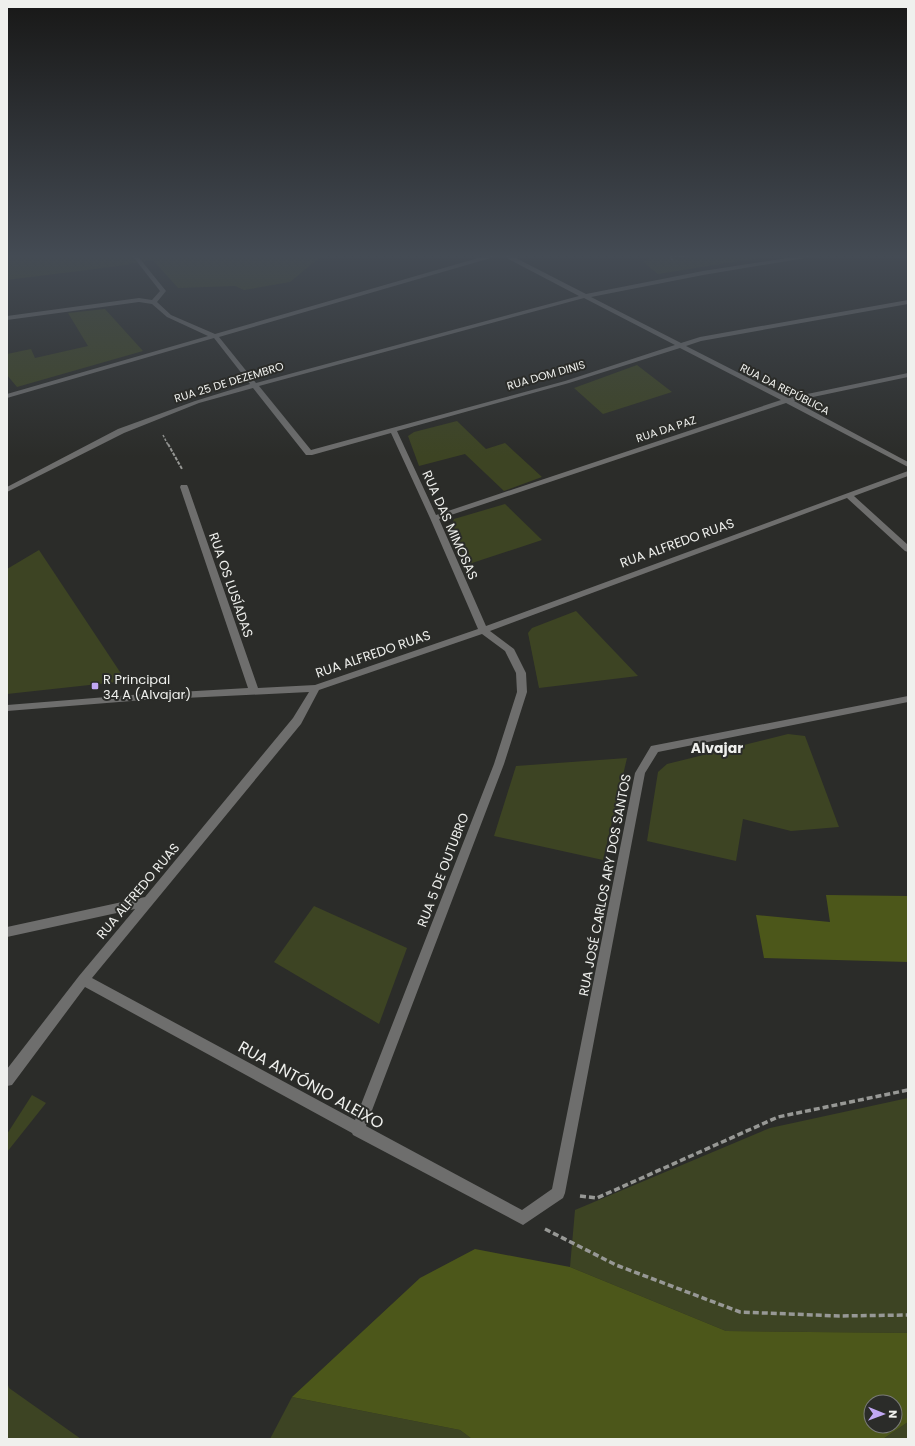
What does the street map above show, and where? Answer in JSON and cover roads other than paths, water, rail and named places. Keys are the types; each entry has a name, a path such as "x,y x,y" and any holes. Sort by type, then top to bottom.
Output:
{"street":[{"path":"181,321 216,337 256,385"},
{"path":"8,393 269,321"},
{"name":"RUA 25 DE DEZEMBRO","path":"7,490 121,431 153,417 256,385 491,321"},
{"name":"RUA DA REPÚBLICA","path":"632,321 678,346 787,400 908,465"},
{"name":"RUA DOM DINIS","path":"256,385 309,452 567,382 643,355 700,339 798,321"},
{"name":"RUA DA PAZ","path":"434,518 787,400 908,376"},
{"name":"RUA DAS MIMOSAS","path":"393,430 434,518 483,630"},
{"name":"RUA ALFREDO RUAS","path":"7,1080 83,980 297,721 316,688 483,630 908,473"},
{"name":"RUA OS LUSÍADAS","path":"184,487 254,691"},
{"path":"848,495 908,549"},
{"name":"RUA 5 DE OUTUBRO","path":"358,1130 499,764 522,692 521,673 509,649 483,630"},
{"path":"7,708 144,697 316,688"},
{"name":"RUA JOSÉ CARLOS ARY DOS SANTOS","path":"523,1218 558,1193 640,773 655,749 908,699"},
{"path":"7,932 148,901"},
{"name":"RUA ANTÓNIO ALEIXO","path":"83,980 523,1218"}],"place":[{"name":"R Principal 34 A (Alvajar)","path":"95,686"}],"district":[{"name":"Alvajar","path":"717,748"}]}
